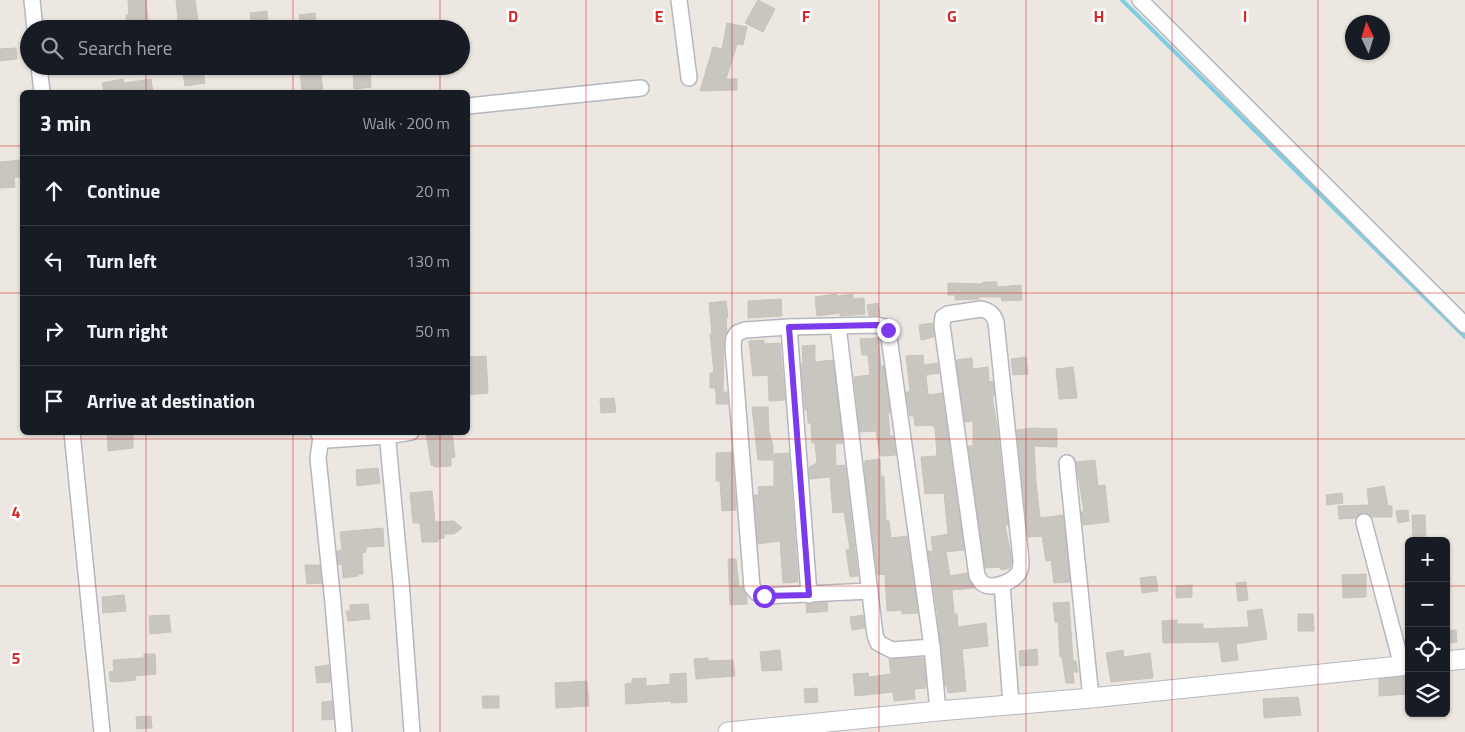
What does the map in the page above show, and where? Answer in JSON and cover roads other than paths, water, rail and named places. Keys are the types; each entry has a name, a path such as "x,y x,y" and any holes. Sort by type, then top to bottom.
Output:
{"street":[{"path":"32,0 34,20"},
{"path":"679,0 688,78"},
{"path":"1140,0 1465,325"},
{"path":"40,75 42,90"},
{"path":"470,106 641,88"},
{"path":"987,310 993,314 996,322 1021,560 1017,575 1002,584 988,585 983,583 977,576 942,325 943,318 948,314 987,310"},
{"path":"870,591 764,596 757,593 752,587 734,338 745,330 877,325 888,330 932,648 938,711"},
{"path":"838,326 875,635 878,643 892,650 932,648"},
{"path":"789,327 809,595"},
{"path":"72,435 102,732"},
{"path":"344,732 318,458 319,435 327,440 377,435"},
{"path":"387,435 401,582 412,732"},
{"path":"1067,463 1091,698"},
{"path":"728,732 1091,698 1405,665 1364,522"},
{"path":"1002,584 1011,704"},
{"path":"1450,661 1465,659"}],"waterway":[{"path":"1122,0 1465,337"}]}
